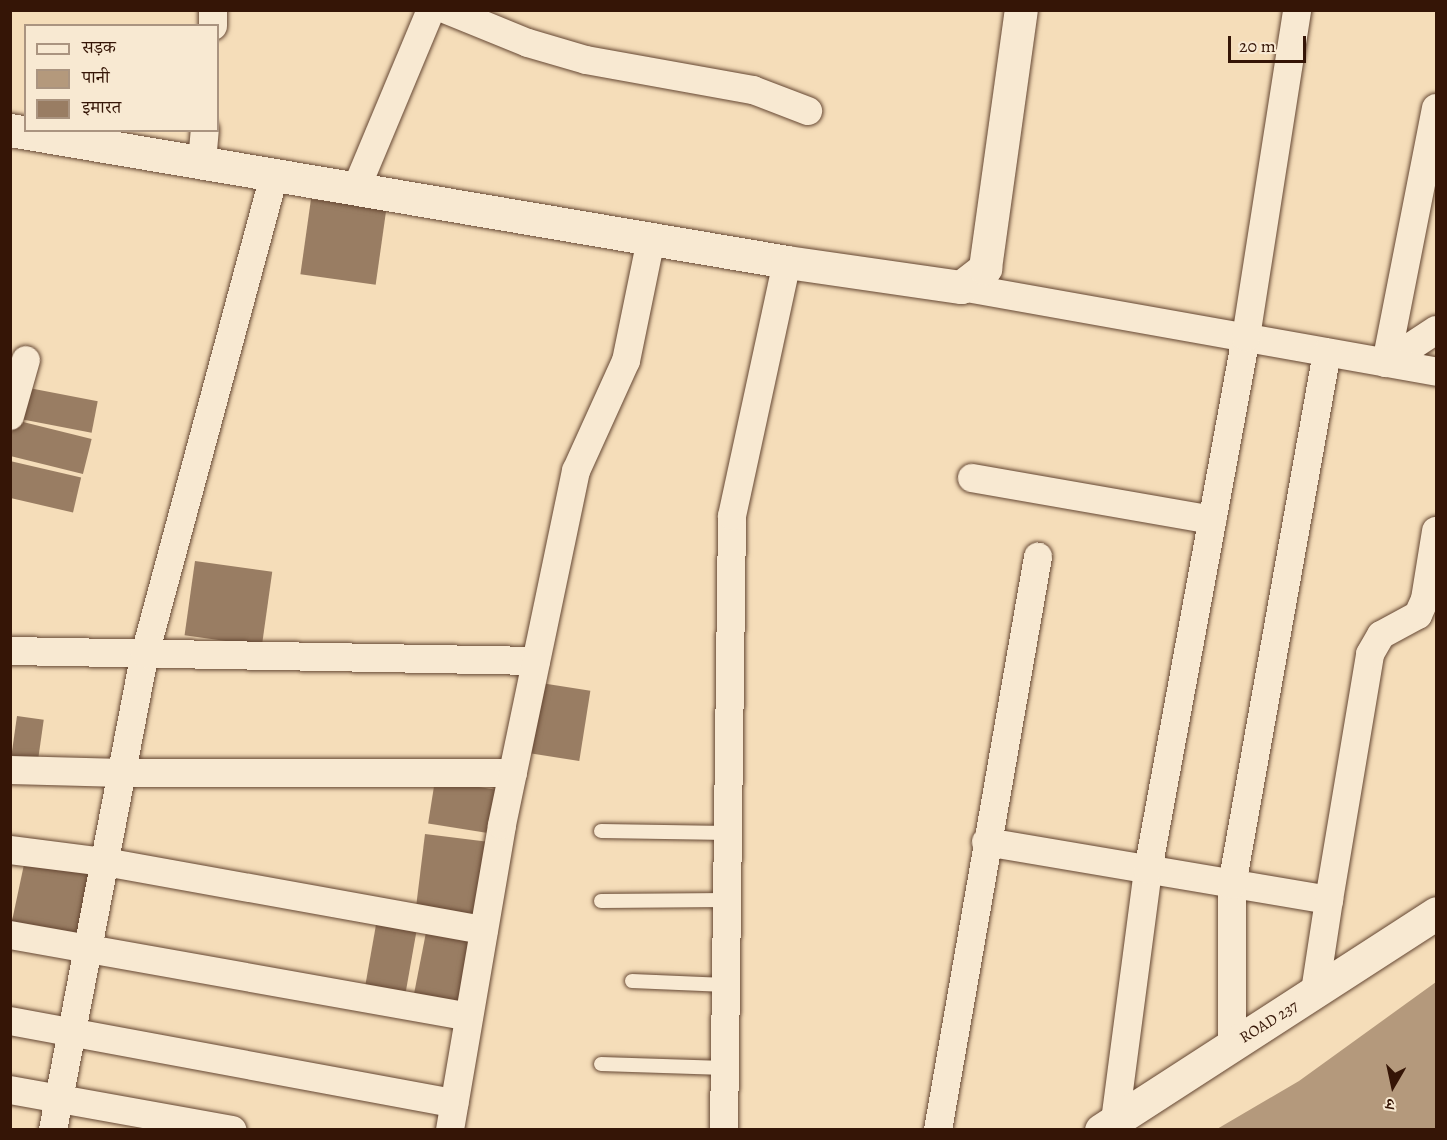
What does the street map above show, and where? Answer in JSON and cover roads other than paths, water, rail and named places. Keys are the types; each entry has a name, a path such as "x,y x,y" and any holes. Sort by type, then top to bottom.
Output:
{"street":[{"path":"356,189 431,10"},
{"path":"447,10 538,46 586,60 753,90 808,111"},
{"path":"961,286 985,268 1021,10"},
{"path":"1108,1126 1148,870 1245,337 1297,10"},
{"path":"1386,363 1426,206 1436,111"},
{"path":"10,130 787,262 961,286 1437,372"},
{"path":"202,162 205,132"},
{"path":"53,1130 144,654 274,175"},
{"path":"10,1021 452,1116 513,773 576,471 626,361 651,239"},
{"path":"724,1130 732,516 787,262"},
{"path":"1386,363 1437,330"},
{"path":"1232,1045 1232,885 1328,352"},
{"path":"10,416 26,360"},
{"path":"972,478 1212,520"},
{"path":"1315,992 1370,654 1381,635 1418,615 1425,599 1437,531"},
{"path":"938,1130 986,842 1038,556"},
{"path":"10,651 536,661"},
{"path":"10,770 123,773 513,773"},
{"path":"986,842 1329,900"},
{"path":"10,850 105,862 484,930"},
{"name":"ROAD 237","path":"1108,1126 1437,913"},
{"path":"10,935 469,1017"},
{"path":"10,1090 232,1130"}],"lane":[{"path":"601,831 728,833"},
{"path":"601,901 727,900"},
{"path":"632,981 726,985"},
{"path":"601,1064 725,1068"}],"water":[{"path":"1436,982 1436,1129 1217,1129 1299,1081"}]}
